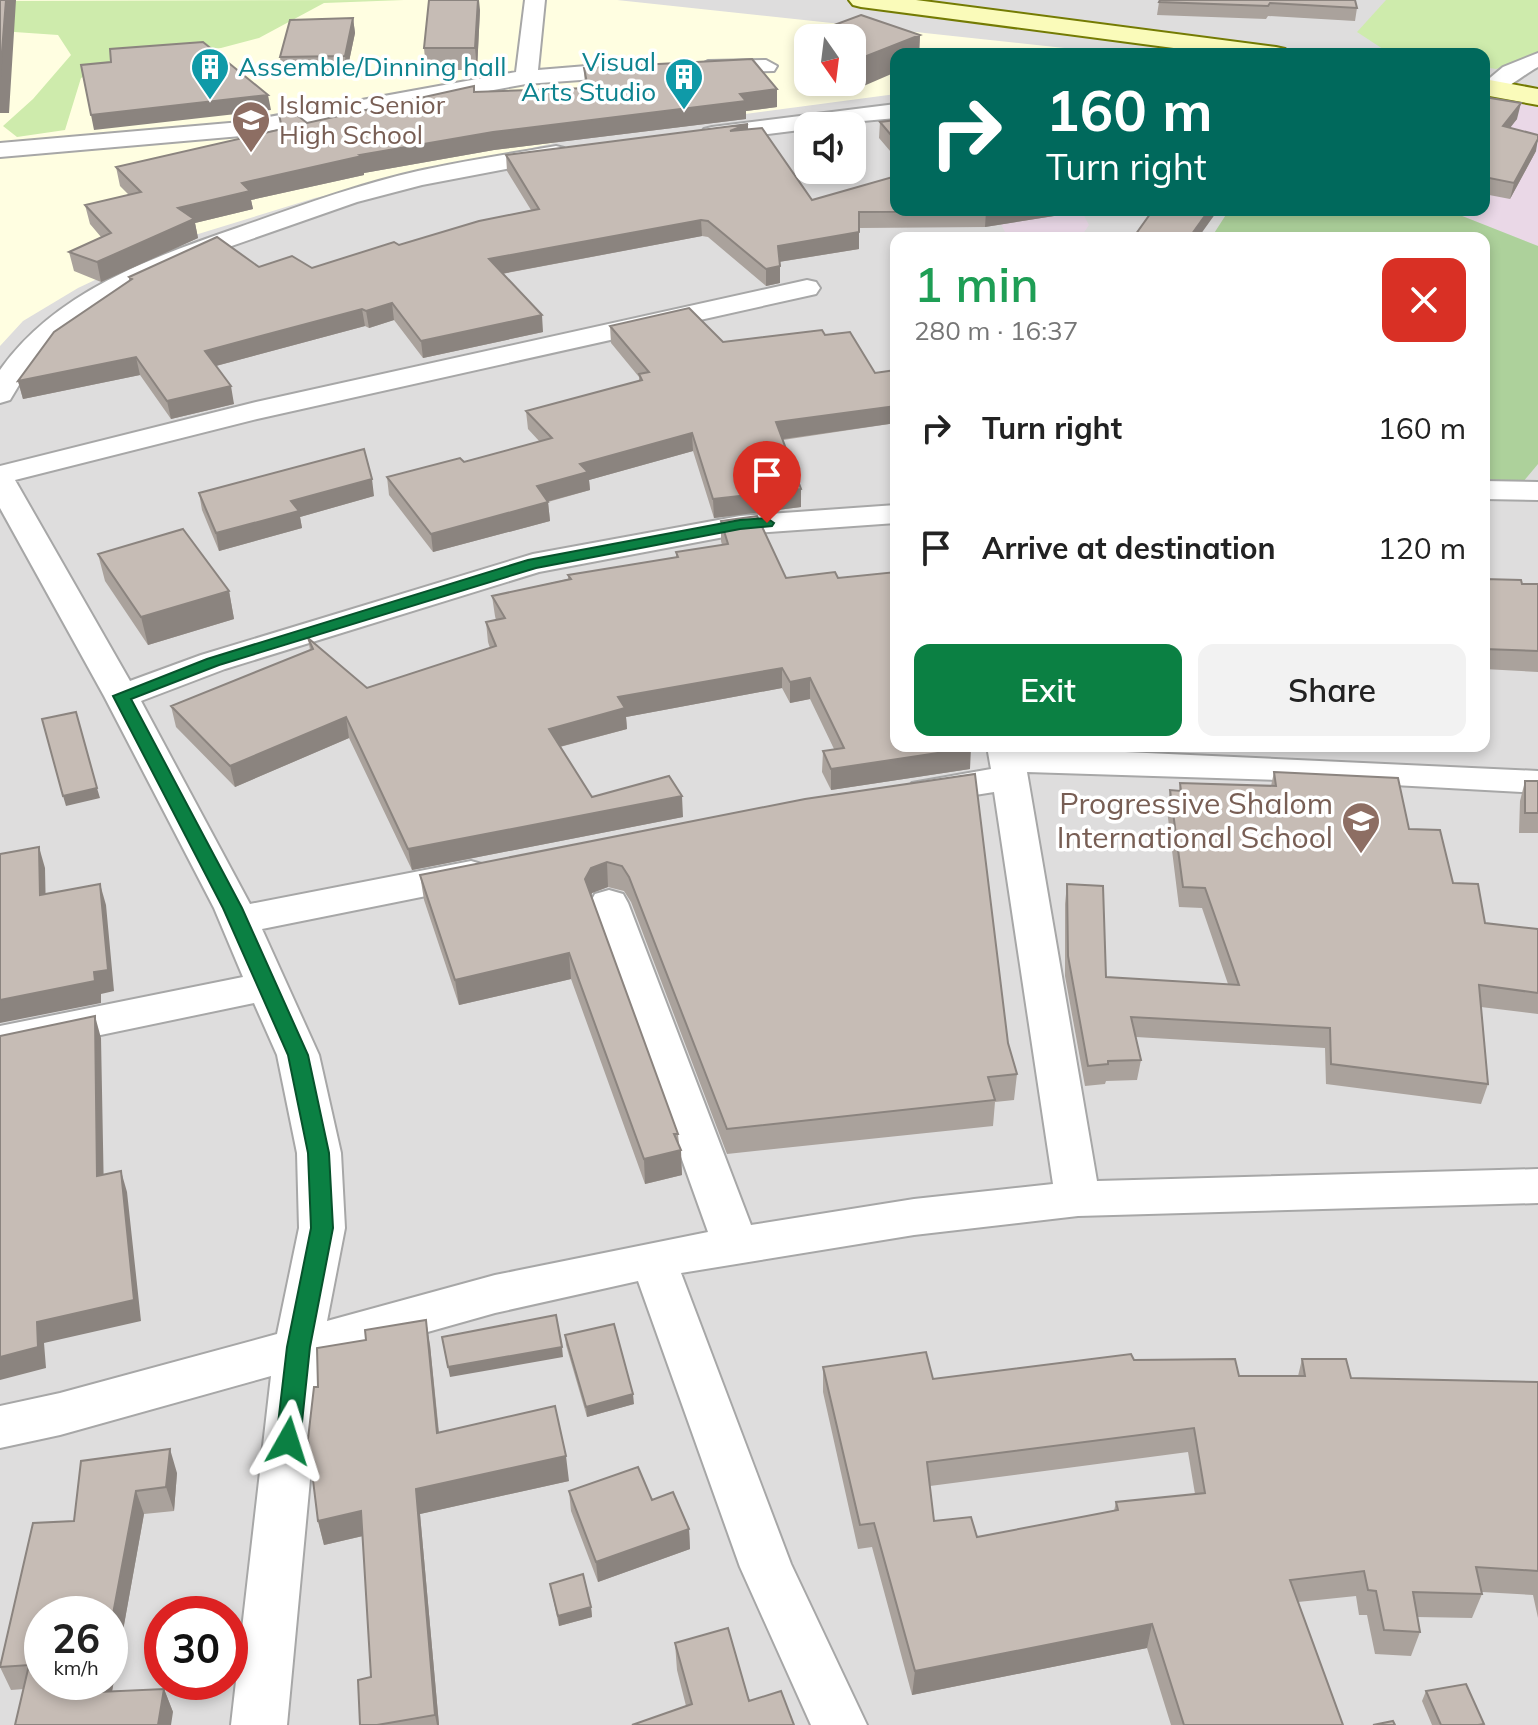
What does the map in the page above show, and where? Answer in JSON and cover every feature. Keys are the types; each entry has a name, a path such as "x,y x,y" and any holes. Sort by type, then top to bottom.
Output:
{"main road":[{"path":"861,0 1226,48"},
{"path":"1490,89 1538,97"}],"street":[{"path":"526,77 535,0"},
{"path":"1490,86 1537,60"},
{"path":"693,68 766,66"},
{"path":"0,150 241,129 526,77 650,69"},
{"path":"691,137 890,112"},
{"path":"0,394 13,371 49,331 92,299 174,258 289,217 406,181 586,148"},
{"path":"0,475 272,408 807,288"},
{"path":"0,481 121,696 238,920 298,1055 319,1153 322,1228 298,1347 259,1725"},
{"path":"1490,490 1538,491"},
{"path":"121,696 213,662 533,564 740,525 890,514"},
{"path":"899,795 1007,761 1339,771 1538,782"},
{"path":"1007,761 1078,1199"},
{"path":"238,920 511,866"},
{"path":"609,903 736,1246"},
{"path":"0,1041 267,986"},
{"path":"0,1427 60,1414 495,1294 653,1259 914,1217 1078,1199 1538,1186"},
{"path":"653,1259 766,1567 839,1725"}],"shaded area":[{"path":"0,0 1538,0 1538,1725 0,1725"},
{"name":"Islamic Senior High School","path":"0,0 617,0 841,24 794,24 794,96 866,96 866,27 1064,48 890,48 890,95 588,135 315,198 182,239 78,288 23,321 0,346"},
{"path":"1490,98 1538,106 1538,246 1462,216 1490,216"},
{"path":"996,216 1084,216 1089,225 1084,232 1005,232"}],"green space":[{"path":"404,0 324,3 259,38 221,48 119,59 81,78 65,130 17,137 3,126 33,99 71,55 58,35 0,31 0,1"},
{"path":"1386,0 1538,0 1538,54 1496,69 1490,68 1490,48 1381,48 1357,32"},
{"path":"1225,216 1462,216 1538,246 1538,464 1523,482 1490,484 1490,232 1215,232"}],"building":[{"path":"0,0 6,0 0,77"},
{"path":"429,0 478,0 475,48 424,48"},
{"path":"1355,0 1357,8 1159,2"},
{"path":"861,15 920,35 866,56 866,24 837,24"},
{"path":"353,18 345,56 280,57 290,20"},
{"path":"203,42 268,95 91,115 81,65 111,62 110,49"},
{"path":"752,59 777,89 740,94 746,101 493,132 360,155 242,183 250,191 178,208 194,219 97,262 69,252 111,233 85,205 141,192 116,167 282,129 279,114 292,111 307,123 474,86 474,92 588,88 584,68"},
{"path":"1490,98 1521,103 1503,126 1538,135 1514,183 1490,178"},
{"path":"890,121 890,134 880,122"},
{"path":"748,124 730,131 762,128 794,174 794,184 801,184 812,200 890,178 890,212 859,212 859,232 778,246 780,266 766,269 708,221 701,220 489,259 542,315 421,341 392,303 366,311 362,309 205,351 231,386 167,401 136,357 18,381 54,332 132,279 129,277 217,237 259,267 292,256 312,268 394,242 399,245 479,221 539,209 506,155"},
{"path":"1149,216 1205,216 1193,232 1137,232"},
{"path":"689,308 723,342 822,330 825,335 850,332 875,373 890,371 890,407 776,422 801,489 713,499 692,433 580,464 588,472 537,486 548,502 431,534 387,477 460,458 464,462 552,438 526,411 642,380 639,374 649,372 610,326"},
{"path":"364,449 372,479 291,501 299,511 216,533 199,493"},
{"path":"757,516 786,578 835,572 838,578 890,573 890,752 944,752 831,769 823,751 844,748 810,678 790,682 782,668 618,697 625,708 549,729 592,797 669,776 682,796 408,849 346,717 230,766 171,706 313,649 308,638 367,688 496,646 486,622 505,618 492,596 571,579 568,575 678,557 676,552 728,544 721,521"},
{"path":"183,529 229,591 141,617 98,554"},
{"path":"1490,579 1538,584 1538,651 1490,649"},
{"path":"76,712 97,788 63,796 42,719"},
{"path":"1274,772 1398,778 1409,829 1440,830 1453,883 1478,884 1485,923 1538,929 1538,993 1479,985 1488,1084 1331,1064 1330,1028 1131,1017 1141,1060 1108,1061 1108,1064 1088,1066 1068,956 1067,884 1103,886 1106,977 1239,985 1205,888 1183,887 1170,790 1181,791 1180,783 1276,786"},
{"path":"975,774 1008,1043 1017,1074 988,1077 995,1100 727,1129 629,877 622,866 607,862 591,868 585,879 678,1134 674,1134 681,1150 644,1159 569,953 455,980 420,875 805,799"},
{"path":"1525,781 1538,781 1538,813 1525,813"},
{"path":"39,847 40,895 100,884 108,970 94,972 95,981 0,1000 0,854"},
{"path":"95,1016 97,1176 121,1171 134,1300 37,1322 38,1347 0,1357 0,1036"},
{"path":"556,1315 562,1347 448,1367 442,1337"},
{"path":"426,1320 437,1433 555,1406 566,1456 416,1489 435,1715 360,1725 358,1680 371,1677 361,1511 318,1521 308,1439 314,1387 318,1387 317,1348 366,1340 365,1330"},
{"path":"614,1324 633,1394 586,1407 565,1335"},
{"path":"926,1352 933,1379 1131,1354 1134,1360 1235,1359 1239,1376 1305,1376 1302,1359 1346,1359 1351,1378 1538,1382 1538,1571 1476,1567 1482,1594 1413,1592 1420,1632 1384,1630 1376,1591 1368,1590 1364,1571 1290,1580 1343,1725 1184,1725 1152,1624 915,1671 874,1523 860,1525 823,1367","holes":["1194,1428 1205,1493 1116,1502 1118,1510 977,1537 971,1517 934,1521 927,1462"]},
{"path":"170,1449 166,1487 136,1491 116,1596 24,1596 24,1665 0,1667 33,1523 74,1521 81,1461"},
{"path":"638,1467 652,1500 673,1492 689,1529 596,1562 569,1491"},
{"path":"583,1574 591,1607 558,1616 550,1584"},
{"path":"728,1628 749,1701 781,1691 794,1725 632,1725 692,1704 675,1643"},
{"path":"1466,1684 1484,1724 1441,1725 1426,1691"},
{"path":"24,1686 24,1700 128,1700 128,1691 144,1690 144,1700 162,1700 158,1725 15,1725"},
{"path":"1393,1721 1395,1725 1373,1725"}],"place":[{"name":"Assemble/Dinning hall","path":"210,101"},
{"name":"Visual Arts Studio","path":"684,111"},
{"name":"Islamic Senior High School","path":"251,154"},
{"name":"Progressive Shalom International School","path":"1361,855"}],"route":[{"path":"288,1441 298,1347 322,1228 319,1153 298,1055 233,908 121,696 213,662 533,564 740,525 767,523"}]}
